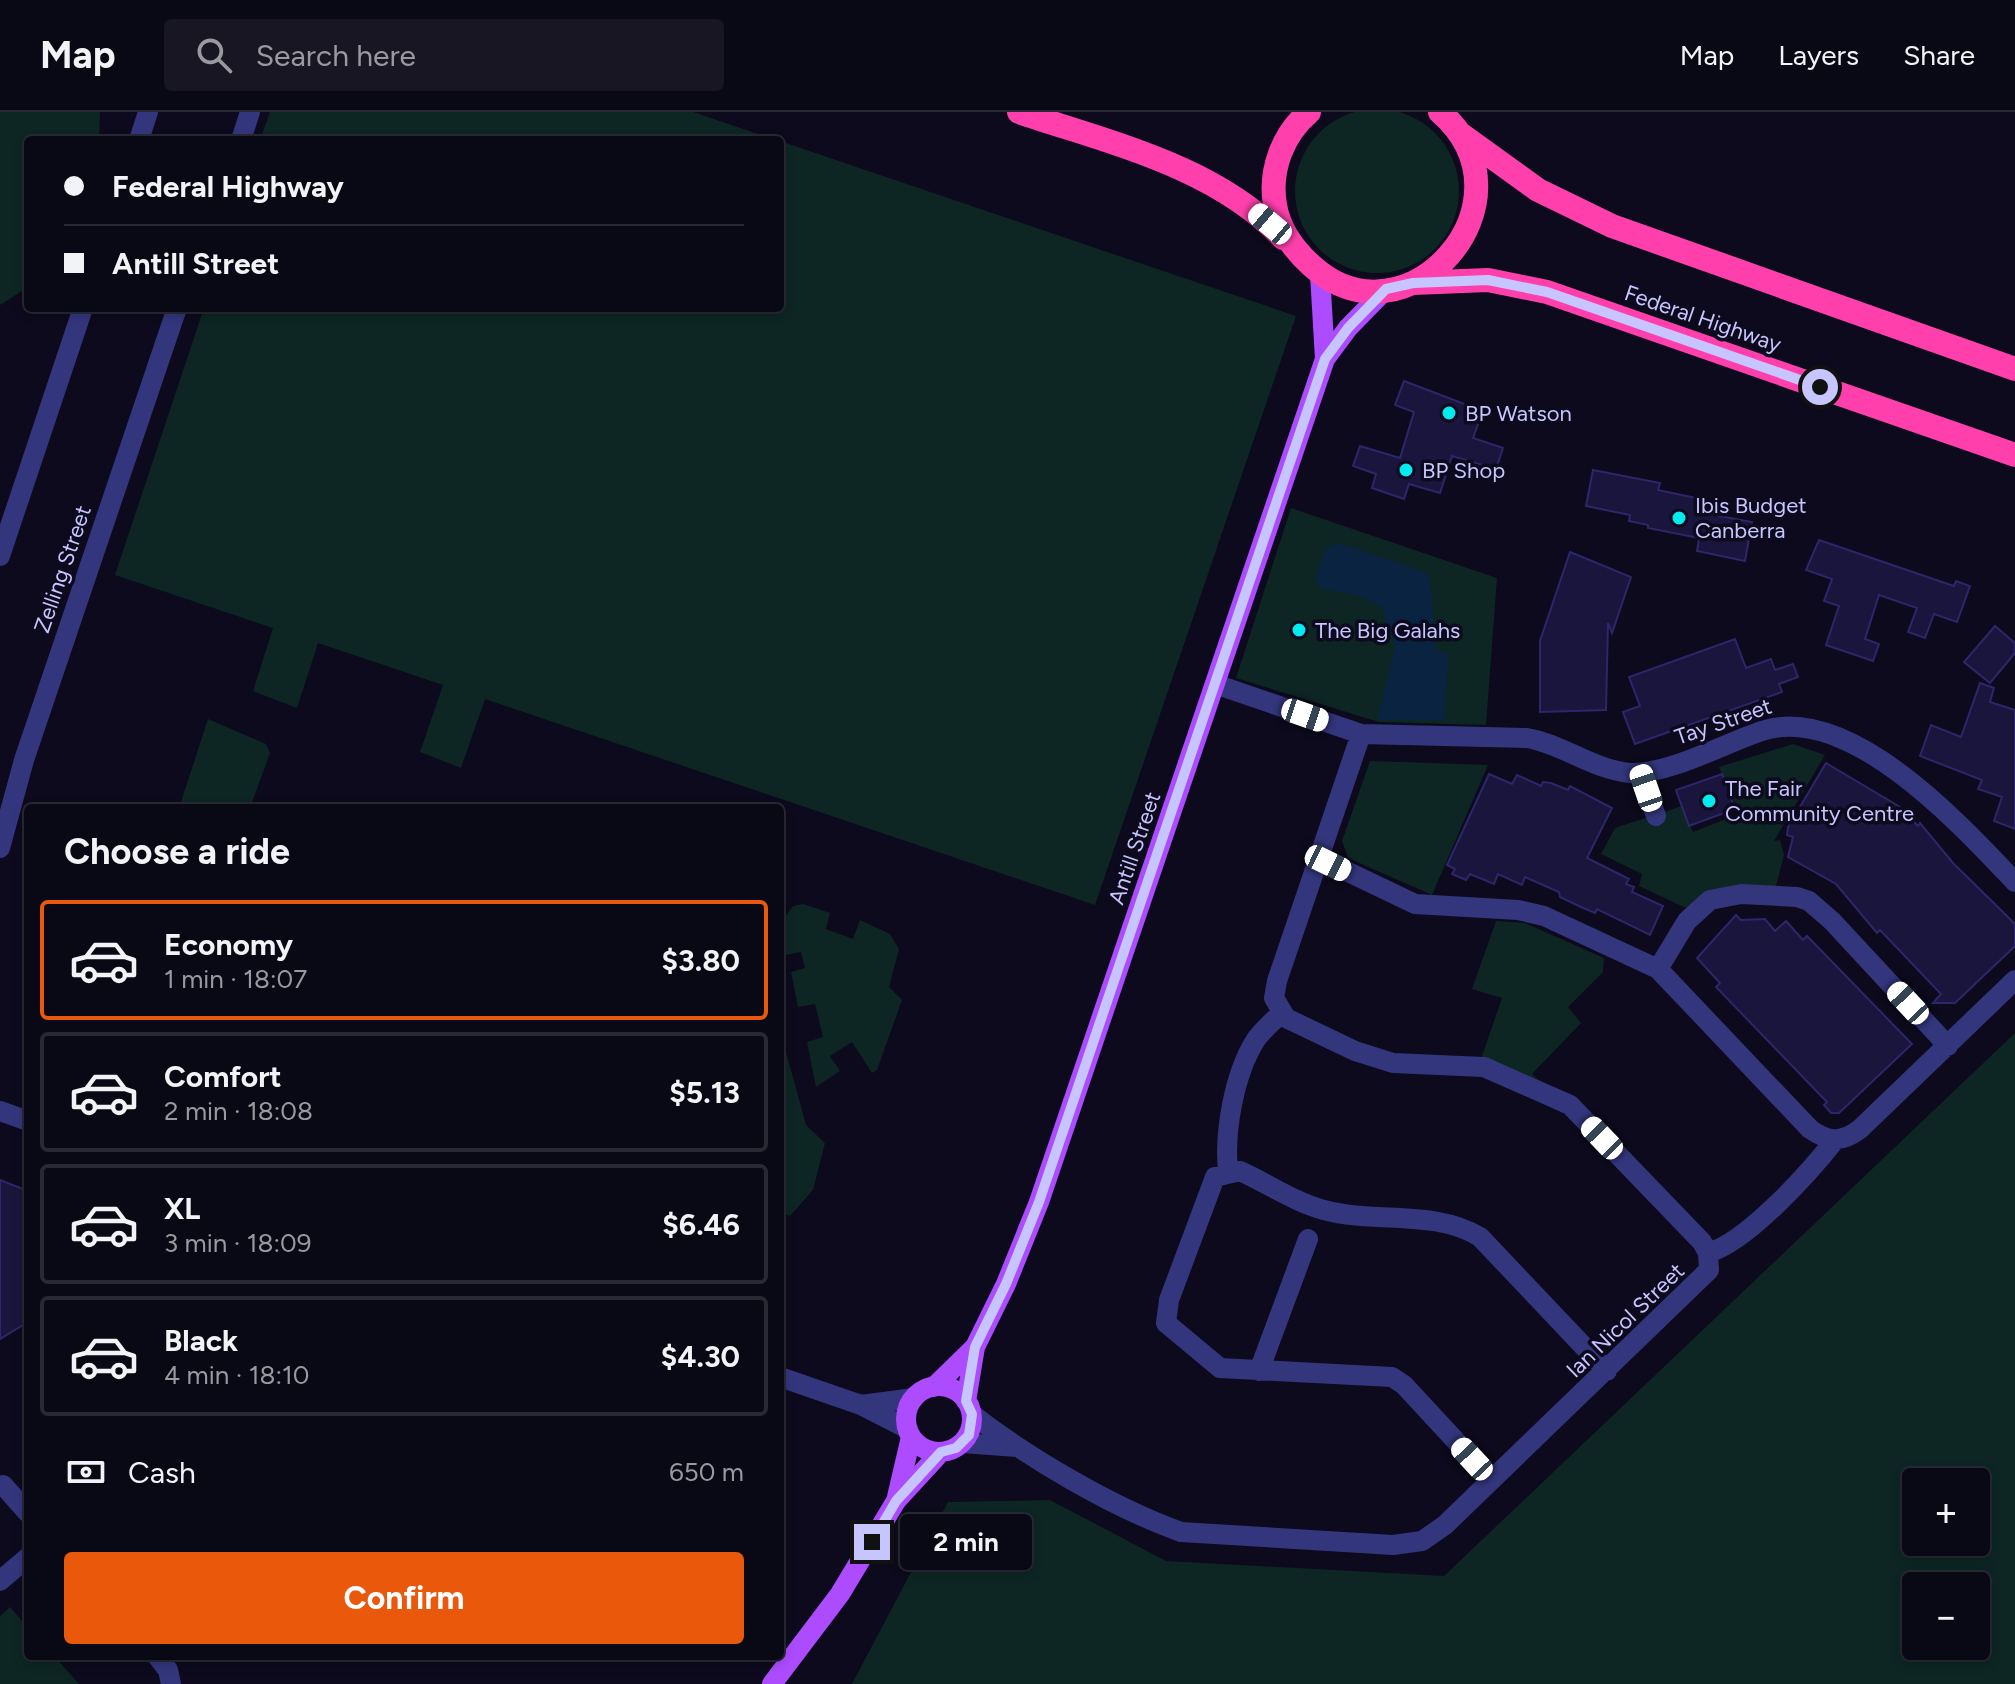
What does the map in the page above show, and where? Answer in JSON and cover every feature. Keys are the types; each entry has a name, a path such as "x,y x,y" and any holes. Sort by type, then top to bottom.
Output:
{"highway":[{"path":"1019,112 1150,157 1220,188 1253,210 1320,274 1351,287 1386,289 1413,283 1443,264 1456,250 1472,219 1476,186 1474,168 1459,133"},
{"path":"1296,251 1279,220 1275,173 1284,144 1309,112"},
{"path":"1440,112 1459,133 1512,174 1576,210 1657,243 2015,369"},
{"name":"Federal Highway","path":"1413,283 1488,280 1547,292 2015,455"}],"main road":[{"name":"Antill Street","path":"1320,274 1325,359"},
{"name":"Antill Street","path":"934,1387 975,1347 1006,1284 1039,1202 1325,359 1348,328 1386,289"},
{"name":"Antill Street","path":"969,1408 975,1347"},
{"path":"772,1684 840,1594 896,1501 941,1452 962,1443 969,1435 969,1408 952,1389 934,1387 914,1398 906,1419 910,1433 924,1449 941,1452"},
{"path":"896,1501 910,1433"}],"street":[{"path":"140,136 148,112"},
{"path":"242,136 250,112"},
{"path":"0,556 82,312"},
{"name":"Zelling Street","path":"0,848 24,760 176,312"},
{"path":"1215,684 1361,734 1527,738 1550,742 1616,771 1641,773 1656,816"},
{"name":"Tay Street","path":"1641,773 1777,726 1803,725 1821,730 1934,797 2015,882"},
{"path":"1228,1171 1227,1122 1255,1041 1281,1013 1274,998 1277,981 1361,734"},
{"path":"1319,858 1415,904 1518,910 1544,916 1658,969 1810,1129 1835,1140 1860,1129 2015,980"},
{"path":"1658,969 1687,921 1710,900 1729,894 1797,897 1809,901 1832,921 1948,1046"},
{"name":"Ian Nicol Street","path":"969,1408 1017,1447 1153,1522 1181,1532 1221,1537 1393,1545 1422,1541 1445,1525 1705,1275 1710,1263 1702,1242 1582,1117 1555,1096 1484,1067 1377,1059 1300,1026 1281,1013"},
{"path":"0,1111 24,1120"},
{"path":"1708,1253 1725,1248 1743,1234 1816,1164 1835,1140"},
{"path":"1492,1480 1404,1385 1392,1377 1220,1368 1166,1323 1169,1300 1206,1193 1215,1177 1228,1171 1240,1171 1322,1210 1366,1218 1461,1225 1480,1237 1607,1371"},
{"path":"1259,1371 1308,1239"},
{"path":"784,1378 861,1405 910,1433"},
{"path":"861,1405 914,1398"},
{"name":"Ian Nicol Street","path":"962,1443 1017,1447"},
{"path":"3,1485 24,1509"},
{"path":"0,1581 24,1560"},
{"path":"160,1660 168,1670 171,1684"}],"green space":[{"path":"1377,109 1409,115 1435,133 1453,159 1459,191 1453,223 1435,249 1409,267 1377,273 1345,267 1319,249 1301,223 1295,191 1301,159 1319,133 1345,115"},
{"path":"0,112 100,112 99,136 24,136 24,290 0,305"},
{"path":"270,112 693,112 764,136 261,136"},
{"path":"784,142 1296,316 1095,905 485,699 461,768 420,752 443,685 318,643 297,708 253,691 273,628 115,575 203,312 784,312"},
{"path":"1291,508 1497,578 1486,725 1379,722 1236,678"},
{"path":"208,719 266,744 270,753 251,804 180,804"},
{"path":"1793,744 1825,755 1774,841 1780,840 1784,855 1776,886 1713,889 1686,908 1639,886 1642,874 1601,854 1615,828 1682,806 1693,832 1739,814 1719,767"},
{"path":"1370,761 1488,765 1432,895 1348,858 1342,841"},
{"path":"803,904 830,913 826,929 853,939 860,920 890,934 899,949 889,987 902,1000 877,1070 872,1073 852,1042 830,1056 840,1071 816,1087 807,1042 823,1037 815,1004 798,1007 791,972 805,968 801,952 786,955 784,942 784,918 793,906"},
{"path":"1496,921 1525,923 1604,958 1603,972 1568,1007 1581,1023 1532,1074 1538,1080 1481,1059 1502,998 1472,989"},
{"path":"2015,1033 2015,1684 852,1684 948,1502 1050,1500 1166,1561 1444,1576"},
{"path":"784,1045 806,1125 825,1143 813,1190 790,1216 784,1214"},
{"path":"10,1607 24,1623 24,1660 58,1660 79,1684 0,1684 0,1616"}],"water":[{"path":"1339,543 1425,572 1430,580 1436,648 1441,653 1449,653 1444,720 1377,720 1395,647 1382,607 1356,595 1317,585 1317,573 1326,549"}],"building":[{"path":"1404,381 1483,411 1473,438 1503,448 1496,469 1452,456 1440,493 1409,484 1404,499 1372,488 1376,474 1353,466 1360,446 1400,458 1414,412 1395,405"},
{"name":"Ibis Budget Canberra","path":"1593,470 1660,483 1658,490 1710,501 1708,514 1752,522 1745,561 1697,551 1699,538 1648,528 1648,525 1629,521 1630,515 1586,506"},
{"path":"1819,540 1954,586 1956,581 1970,586 1957,622 1934,614 1925,638 1908,632 1917,608 1879,595 1865,639 1879,644 1873,661 1826,645 1839,606 1824,601 1832,579 1806,570"},
{"path":"1570,552 1631,577 1612,633 1608,623 1606,710 1540,712 1540,641"},
{"path":"1995,626 2015,643 2015,653 1990,683 1964,662"},
{"path":"1735,639 1746,668 1771,659 1775,670 1793,664 1798,677 1779,684 1782,692 1635,744 1623,712 1640,706 1629,677"},
{"path":"1980,683 1994,688 1990,702 2015,710 2015,829 1994,821 2002,797 1978,789 1982,780 1920,756 1931,725 1961,737"},
{"path":"1826,763 1900,807 1918,826 1920,823 1953,863 2015,924 2015,946 1955,1003 1933,1003 1941,994 1880,930 1877,933 1836,884 1788,857 1793,837 1787,835 1788,827"},
{"path":"1489,774 1512,784 1517,775 1541,786 1543,782 1551,783 1568,790 1570,786 1612,808 1587,858 1629,879 1626,884 1634,887 1632,892 1663,906 1650,935 1597,909 1595,913 1581,907 1560,897 1559,892 1525,877 1522,885 1498,874 1494,884 1470,874 1466,880 1452,874 1455,869 1447,865"},
{"path":"1722,774 1735,809 1689,826 1676,790"},
{"path":"1736,915 1741,920 1765,919 1775,931 1786,921 1803,940 1807,936 1912,1044 1839,1113 1831,1113 1824,1105 1827,1102 1716,987 1720,983 1697,958"},
{"path":"0,1180 24,1189 24,1324 0,1339"}],"place":[{"name":"BP Watson","path":"1449,413"},
{"name":"BP Shop","path":"1406,470"},
{"name":"Ibis Budget Canberra","path":"1679,518"},
{"name":"The Big Galahs","path":"1299,630"},
{"name":"The Fair Community Centre","path":"1709,801"}],"route":[{"path":"872,1542 896,1501 941,1452 956,1448 969,1435 972,1414 966,1401 975,1347 1006,1284 1039,1202 1325,359 1347,329 1386,289 1413,283 1488,280 1547,292 1820,387"}]}
